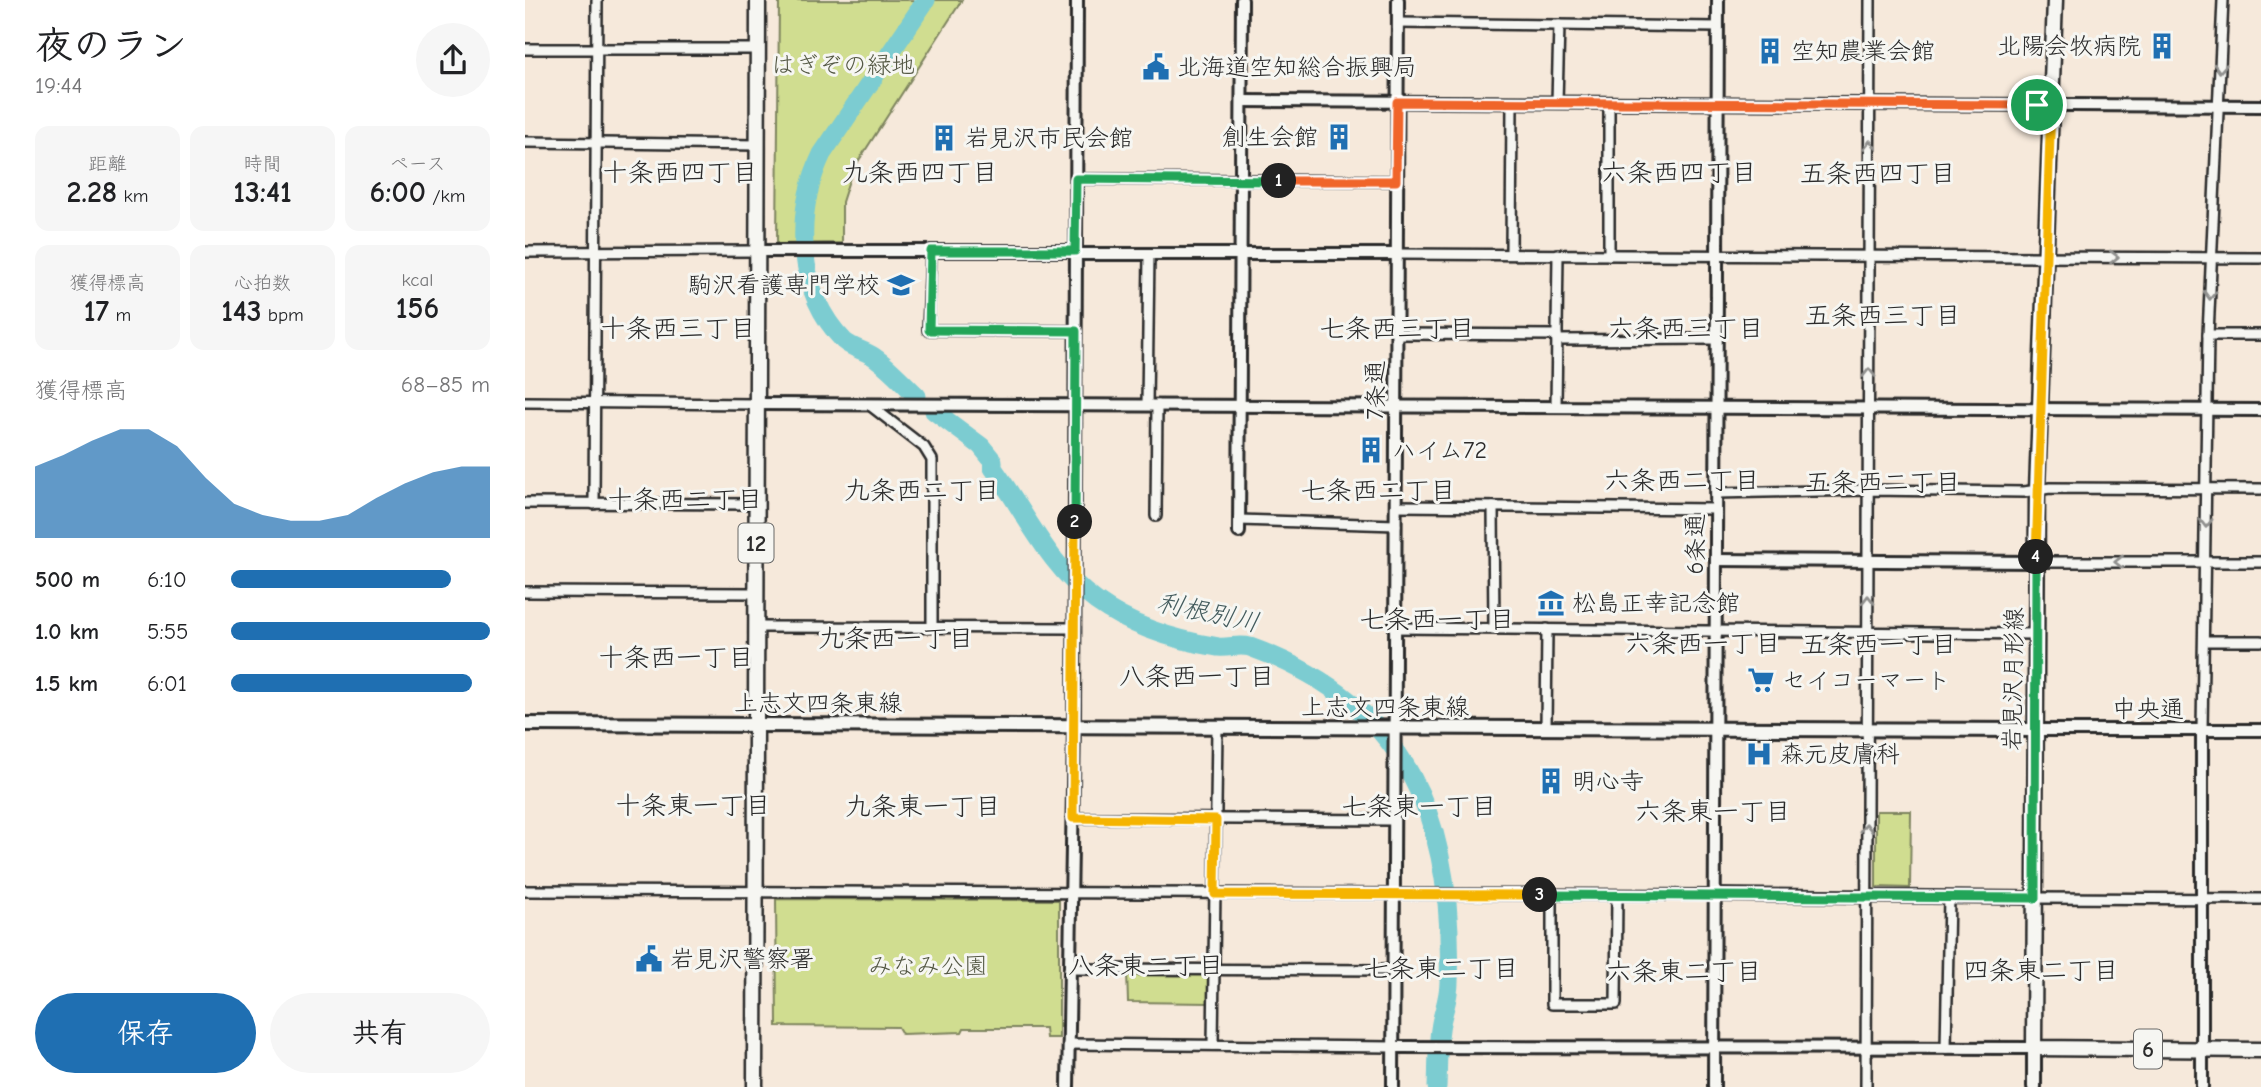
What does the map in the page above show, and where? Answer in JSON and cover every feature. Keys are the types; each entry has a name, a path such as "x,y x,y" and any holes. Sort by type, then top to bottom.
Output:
{"main road":[{"name":"12","path":"755,1087 758,0"},
{"name":"岩見沢月形線","path":"2035,1048 2037,490 2055,0"},
{"name":"上志文四条東線","path":"525,724 1332,727 1395,733 1411,729 1546,728 2035,730"},
{"name":"6","path":"2035,1048 2261,1050"},
{"path":"2034,1087 2035,1048"}],"street":[{"path":"594,503 597,0"},
{"path":"1068,1087 1073,894 1077,0"},
{"path":"1242,0 1239,526 1396,525"},
{"name":"7条通","path":"1394,816 1398,0"},
{"name":"6条通","path":"1714,1087 1718,0"},
{"path":"1866,1087 1870,0"},
{"path":"2202,1087 2202,730 2206,410 2223,0"},
{"path":"1398,23 1718,27"},
{"path":"1557,102 1559,25"},
{"path":"525,49 758,49"},
{"path":"1242,101 2261,106"},
{"path":"1511,254 1512,103"},
{"path":"1609,103 1609,255"},
{"path":"525,142 758,145"},
{"path":"1076,179 1396,181"},
{"path":"525,252 931,251 2261,258"},
{"path":"931,251 929,330 1076,331"},
{"path":"1149,254 1156,516"},
{"path":"1556,406 1558,254"},
{"path":"1396,334 1717,339"},
{"path":"2208,335 2261,335"},
{"path":"525,402 871,406 2261,410"},
{"path":"871,406 924,447 932,460 932,626"},
{"path":"1716,493 2261,489"},
{"path":"525,503 755,504"},
{"path":"1396,506 1716,509"},
{"path":"1493,507 1494,629"},
{"path":"1716,560 2261,562"},
{"path":"525,592 756,593"},
{"path":"756,626 1073,628"},
{"path":"1395,628 2036,634"},
{"path":"1546,728 1547,629"},
{"path":"2204,641 2261,641"},
{"path":"1213,1045 1217,727"},
{"name":"中央通","path":"2035,730 2261,730"},
{"path":"1073,818 1216,820 1394,816 1393,1087"},
{"path":"525,891 2261,899"},
{"path":"1552,895 1552,1004 1616,1004 1617,895"},
{"path":"1946,1048 1949,897"},
{"path":"1069,969 1394,970"},
{"path":"1068,1044 2035,1048"}],"green space":[{"name":"はぎぞの緑地","path":"779,0 962,0 852,171 842,202 842,243 777,244"},
{"path":"1876,811 1911,811 1910,888 1876,887"},
{"name":"みなみ公園","path":"776,899 1059,900 1059,1038 1046,1038 1045,1028 964,1028 962,1032 902,1034 898,1027 777,1026"},
{"path":"1127,972 1211,972 1210,1003 1128,1002"}],"waterway":[{"name":"利根別川","path":"917,396 873,356 844,341 828,321 816,299 809,276 804,226 807,201 822,154 926,0"},
{"name":"利根別川","path":"934,411 981,446 1051,555 1064,572 1096,601 1124,618 1154,631 1185,641 1218,647 1250,647 1304,671 1349,701 1384,736 1411,776 1431,821 1443,870 1449,924 1449,982 1438,1047 1437,1087"}],"place":[{"name":"北陽会牧病院","path":"2162,46"},
{"name":"空知農業会館","path":"1770,51"},
{"name":"北海道空知総合振興局","path":"1156,67"},
{"name":"創生会館","path":"1339,137"},
{"name":"岩見沢市民会館","path":"944,138"},
{"name":"駒沢看護専門学校","path":"901,285"},
{"name":"ハイム72","path":"1371,450"},
{"name":"松島正幸記念館","path":"1551,603"},
{"name":"セイコーマート","path":"1761,680"},
{"name":"森元皮膚科","path":"1759,754"},
{"name":"明心寺","path":"1551,781"},
{"name":"岩見沢警察署","path":"649,959"}],"district":[{"name":"十条西四丁目","path":"680,173"},
{"name":"九条西四丁目","path":"920,173"},
{"name":"六条西四丁目","path":"1679,173"},
{"name":"五条西四丁目","path":"1878,174"},
{"name":"五条西三丁目","path":"1883,316"},
{"name":"十条西三丁目","path":"678,329"},
{"name":"七条西三丁目","path":"1397,329"},
{"name":"六条西三丁目","path":"1686,329"},
{"name":"六条西二丁目","path":"1682,481"},
{"name":"五条西二丁目","path":"1883,483"},
{"name":"九条西二丁目","path":"922,491"},
{"name":"七条西二丁目","path":"1378,491"},
{"name":"十条西二丁目","path":"685,500"},
{"name":"七条西一丁目","path":"1437,620"},
{"name":"九条西一丁目","path":"896,639"},
{"name":"六条西一丁目","path":"1703,644"},
{"name":"五条西一丁目","path":"1879,645"},
{"name":"十条西一丁目","path":"676,658"},
{"name":"八条西一丁目","path":"1197,677"},
{"name":"十条東一丁目","path":"693,806"},
{"name":"九条東一丁目","path":"923,807"},
{"name":"七条東一丁目","path":"1419,807"},
{"name":"六条東一丁目","path":"1713,812"},
{"name":"八条東二丁目","path":"1146,966"},
{"name":"七条東二丁目","path":"1441,969"},
{"name":"四条東二丁目","path":"2041,971"},
{"name":"六条東二丁目","path":"1684,972"}],"route":[{"path":"1397,102 2037,105 2051,105 2037,490 2035,898 1215,894 1216,820 1073,818 1076,331 929,330 931,251 1075,251 1076,179 1396,181 1397,102"}]}
